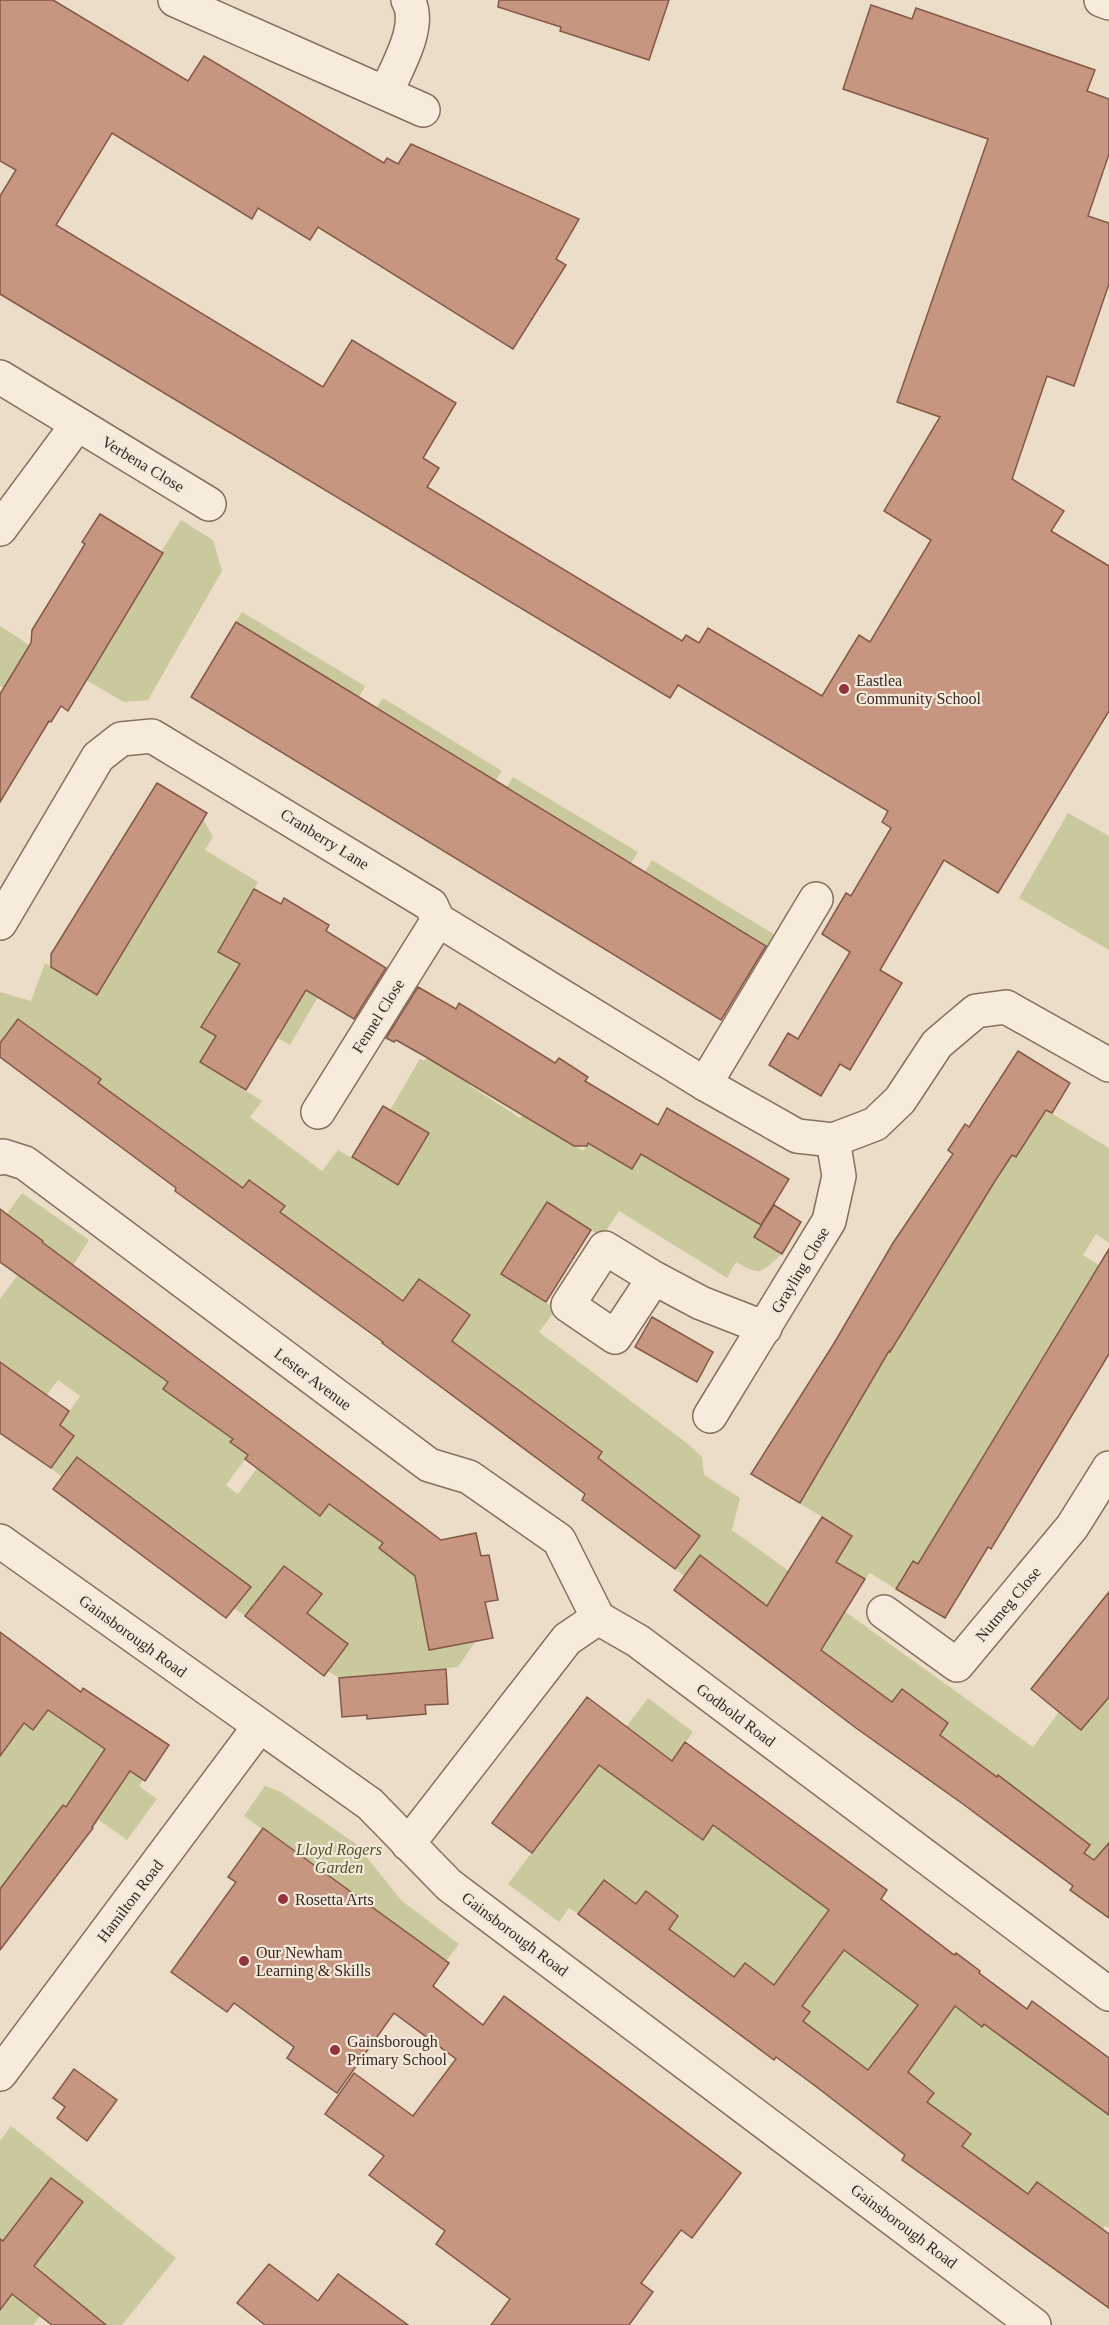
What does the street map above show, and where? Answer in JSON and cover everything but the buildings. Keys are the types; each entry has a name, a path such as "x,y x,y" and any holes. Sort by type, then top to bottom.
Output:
{"street":[{"path":"175,0 209,7 423,110"},
{"path":"386,93 410,41 411,6 408,0"},
{"path":"1101,0 1109,3"},
{"name":"Verbena Close","path":"0,377 209,504"},
{"path":"0,529 76,424"},
{"name":"Cranberry Lane","path":"0,923 98,757 121,739 152,736 295,820 431,905 438,920 705,1084 797,1136 833,1140 875,1124 900,1100 937,1044 976,1011 1005,1007 1109,1065"},
{"path":"705,1084 816,899"},
{"name":"Fennel Close","path":"318,1112 438,920"},
{"name":"Grayling Close","path":"710,1416 829,1221 839,1176 833,1140"},
{"name":"Lester Avenue","path":"1,1154 25,1162 429,1465 468,1477 559,1540 598,1618"},
{"name":"Grayling Close","path":"654,1278 701,1303 765,1328"},
{"name":"Nutmeg Close","path":"884,1612 957,1665 1072,1527 1109,1468"},
{"name":"Gainsborough Road","path":"3,1550 370,1804 449,1885 1034,2325"},
{"path":"408,1844 567,1639 598,1618"},
{"name":"Godbold Road","path":"598,1618 638,1641 1109,1994"},
{"name":"Hamilton Road","path":"0,2074 259,1727"}],"green space":[{"path":"181,520 213,540 222,571 148,700 124,702 86,680"},
{"path":"242,612 365,686 359,697 236,622"},
{"path":"0,626 31,646 5,689 0,686"},
{"path":"383,698 502,771 496,780 377,707"},
{"path":"513,777 638,852 631,863 507,787"},
{"path":"1068,813 1109,836 1109,950 1019,898"},
{"path":"203,819 213,837 205,850 258,882 218,952 322,990 290,1045 216,1002 201,1027 216,1036 200,1062 262,1101 250,1117 322,1171 338,1150 397,1185 429,1133 390,1110 420,1059 424,1061 431,1049 475,1076 469,1085 520,1118 544,1082 554,1134 583,1151 588,1144 631,1169 641,1154 761,1225 754,1237 782,1254 770,1265 756,1271 736,1262 727,1278 619,1211 602,1237 547,1202 502,1274 556,1309 539,1332 688,1444 702,1457 704,1475 740,1498 732,1530 1033,1747 1059,1712 1081,1730 1109,1696 1109,1871 1092,1859 1072,1886 1065,1880 1090,1845 998,1775 972,1810 963,1804 987,1770 940,1735 948,1723 868,1735 881,1694 799,1633 774,1666 767,1661 793,1626 701,1555 684,1576 675,1569 700,1536 607,1466 577,1488 602,1452 509,1384 473,1409 498,1374 452,1341 470,1314 419,1279 395,1312 383,1342 373,1335 399,1298 304,1229 278,1215 285,1205 250,1180 243,1188 176,1188 168,1182 191,1149 107,1089 85,1119 56,1047 18,1019 0,1043 0,992 31,1001 45,963 97,995"},
{"path":"652,860 775,935 768,947 645,872"},
{"path":"1046,1110 1109,1148 1109,1243 1096,1234 1083,1255 1099,1265 918,1564 913,1561 896,1589 870,1573 865,1579 836,1562 852,1535 799,1503 885,1348 891,1352 972,1217 990,1178 996,1181 1012,1155 1016,1157"},
{"path":"22,1193 89,1240 52,1299 157,1374 180,1344 190,1352 164,1389 220,1429 245,1394 259,1404 231,1442 248,1455 226,1485 238,1494 260,1464 291,1486 319,1449 332,1459 301,1501 319,1515 329,1504 382,1543 379,1548 404,1567 431,1532 437,1540 457,1645 475,1642 458,1667 339,1678 328,1671 348,1644 307,1613 321,1594 284,1566 245,1616 234,1608 250,1586 172,1526 147,1558 119,1489 77,1457 62,1477 51,1468 74,1436 60,1425 80,1396 58,1380 47,1395 5,1366 0,1373 0,1299 43,1241 7,1214"},
{"path":"66,1685 61,1720 105,1749 98,1761 130,1771 143,1780 139,1786 157,1799 127,1840 99,1820 93,1828 63,1805 0,1889 0,1706 33,1730"},
{"path":"648,1698 693,1732 645,1799 702,1840 713,1825 829,1910 806,1941 859,1929 862,1963 888,1983 955,2006 981,2026 984,2024 1109,2115 1109,2228 1105,2226 1094,2241 1069,2205 1037,2182 1028,2194 962,2146 971,2134 894,2146 934,2093 908,2072 913,2065 887,2046 868,2070 815,2030 787,2065 776,2057 810,2012 734,1977 669,1929 678,1916 646,1892 636,1904 604,1880 578,1914 569,1908 559,1922 508,1884"},
{"name":"Lloyd Rogers Garden","path":"265,1786 281,1792 356,1844 402,1901 459,1944 446,1961 244,1816"},
{"path":"11,2126 176,2258 122,2325 105,2325 62,2290 33,2325 0,2325 0,2141"}],"place":[{"name":"Eastlea Community School","path":"844,689"},
{"name":"Rosetta Arts","path":"283,1899"},
{"name":"Our Newham Learning & Skills","path":"244,1961"},
{"name":"Gainsborough Primary School","path":"335,2050"}]}
